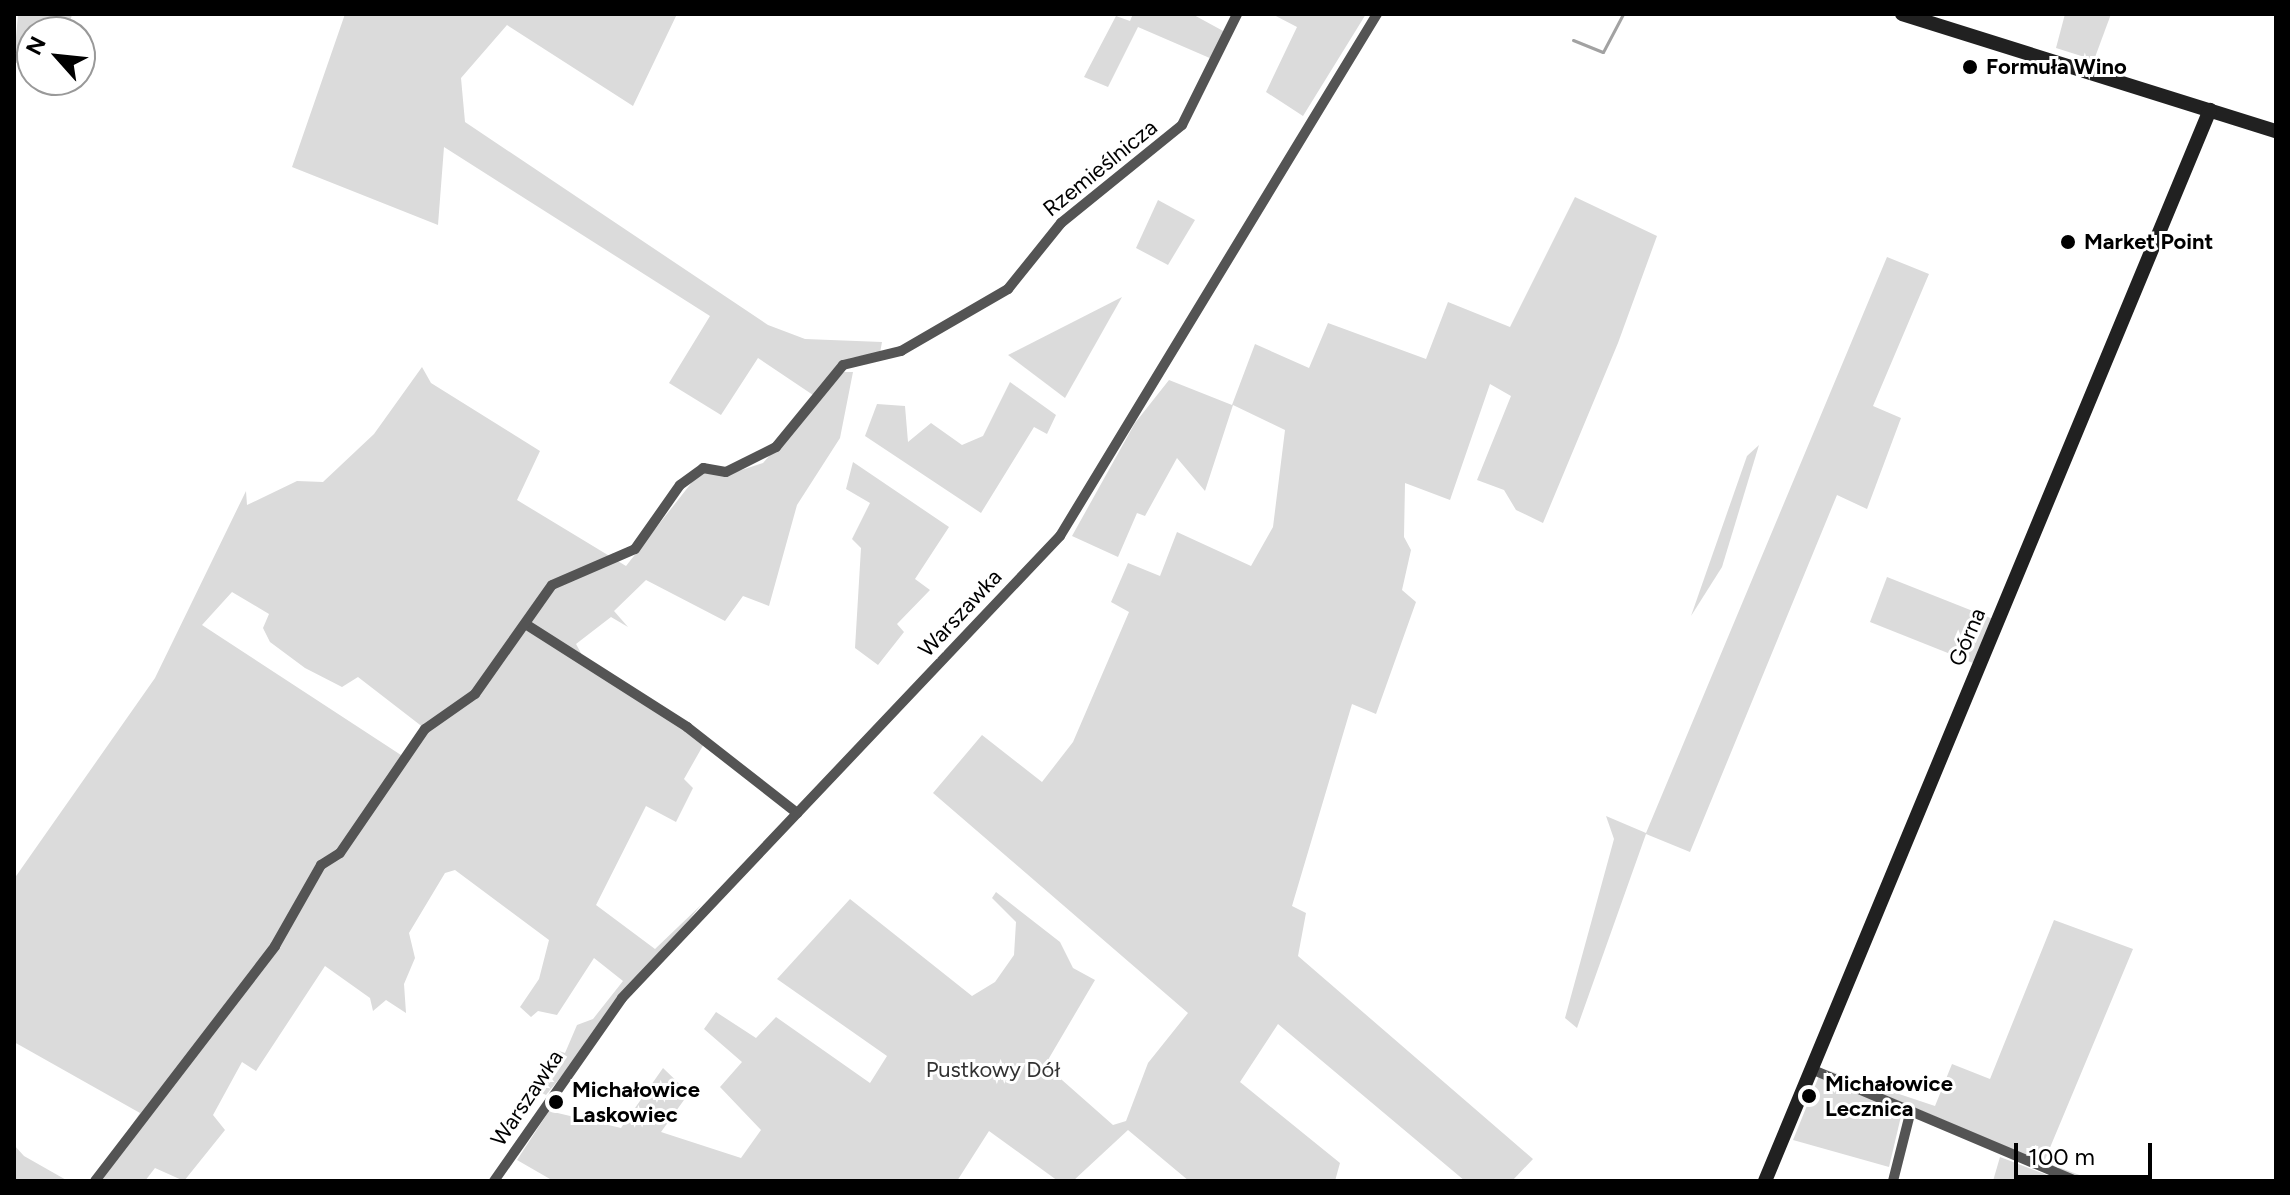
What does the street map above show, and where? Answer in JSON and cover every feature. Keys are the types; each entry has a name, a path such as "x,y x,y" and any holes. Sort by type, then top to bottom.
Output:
{"street":[{"name":"Rzemieślnicza","path":"527,625 552,585 635,549 654,530 680,485 703,468 726,472 776,447 843,365 901,351 1008,289 1061,223 1168,142 1195,109 1237,14"},
{"name":"Warszawka","path":"494,1181 616,1006 1060,536 1377,14"},
{"path":"1902,14 2276,131"},
{"name":"Górna","path":"1765,1181 2210,110"},
{"path":"95,1181 275,946 321,865 340,853 425,729 475,694 527,625 698,734 797,813"},
{"path":"1811,1069 2076,1181"},
{"path":"1893,1181 1911,1110"}],"green space":[{"path":"18,14 72,14 72,16"},
{"path":"345,14 677,14 633,106 507,25 461,78 465,122 768,325 805,339 882,342 880,353 850,358 816,397 758,358 721,415 669,383 710,316 444,147 438,225 292,167"},
{"path":"1133,14 1192,14 1225,32 1212,59 1138,27 1108,87 1084,77 1116,16 1130,21"},
{"path":"1272,14 1366,14 1303,116 1266,92 1297,27"},
{"path":"2065,14 2111,14 2094,60 2056,48"},
{"name":"Pustkowy Dół","path":"1575,197 1657,236 1618,343 1543,523 1516,510 1504,490 1477,480 1511,396 1490,384 1450,500 1405,483 1404,537 1411,550 1402,590 1416,602 1376,714 1352,704 1292,906 1306,913 1298,956 1533,1159 1512,1181 1465,1181 1278,1024 1240,1082 1340,1163 1335,1181 1189,1181 1128,1130 1073,1181 1058,1181 989,1131 957,1181 575,1181 550,1179 517,1160 549,1111 621,1128 663,1068 689,1093 661,1132 741,1158 761,1130 720,1087 742,1062 704,1029 716,1012 756,1038 776,1017 870,1083 887,1056 777,979 850,899 972,996 995,982 1014,955 1016,922 992,898 996,892 1060,942 1073,968 1095,980 1045,1065 1113,1125 1126,1121 1148,1063 1188,1013 933,793 982,735 1042,782 1073,742 1129,612 1111,602 1128,563 1160,576 1177,532 1251,566 1273,527 1285,430 1233,405 1205,491 1177,458 1145,516 1137,513 1118,557 1072,536 1135,423 1169,380 1232,405 1255,344 1309,368 1328,323 1426,359 1448,302 1510,327"},
{"path":"1158,200 1195,220 1168,265 1136,248"},
{"path":"1887,257 1929,274 1873,406 1901,418 1867,509 1837,495 1690,852 1646,834 1577,1028 1565,1018 1614,839 1606,816 1646,833"},
{"path":"1122,297 1065,398 1008,355"},
{"path":"422,367 431,383 540,451 517,500 626,566 700,472 726,475 763,463 844,372 853,372 840,438 797,505 769,606 743,596 725,621 646,580 614,611 628,627 611,617 576,644 587,664 705,742 684,779 693,788 676,822 646,806 596,905 655,949 701,905 546,1095 538,1091 548,1076 538,1070 556,1050 565,1053 577,1025 593,1019 623,981 594,958 557,1015 538,1011 531,1017 520,1007 539,979 549,940 455,870 445,873 409,933 415,958 404,984 406,1013 386,1000 373,1011 370,998 325,966 256,1071 242,1062 213,1115 225,1130 184,1181 155,1168 145,1181 94,1181 140,1113 14,1042 14,879 155,678 246,491 247,505 297,481 323,482 374,434","holes":["232,592 269,614 263,628 270,642 305,668 342,687 358,677 424,728 404,757 202,625"]},
{"path":"1010,382 1056,415 1047,434 1034,427 981,513 865,436 877,404 905,406 908,442 931,423 962,445 983,436"},
{"path":"1759,445 1722,567 1691,616 1747,456"},
{"path":"853,462 949,527 915,579 930,590 897,624 904,632 878,665 855,648 861,548 852,539 870,503 846,489"},
{"path":"1887,577 1993,619 1973,663 1870,622"},
{"path":"2054,920 2133,949 2044,1162 2096,1181 2086,1181 1824,1069 1935,1106 1952,1064 1990,1079"},
{"path":"1819,1076 1902,1112 1889,1167 1793,1140"},
{"path":"14,1145 24,1156 68,1181 14,1181"},
{"path":"2000,1157 2055,1178 2054,1181 1993,1181"}],"waterway":[{"path":"1573,40 1603,52 1623,14"}],"place":[{"name":"Formuła Wino","path":"1970,67"},
{"name":"Market Point","path":"2068,242"},
{"name":"Michałowice Lecznica","path":"1809,1096"},
{"name":"Michałowice Laskowiec","path":"556,1102"}]}
